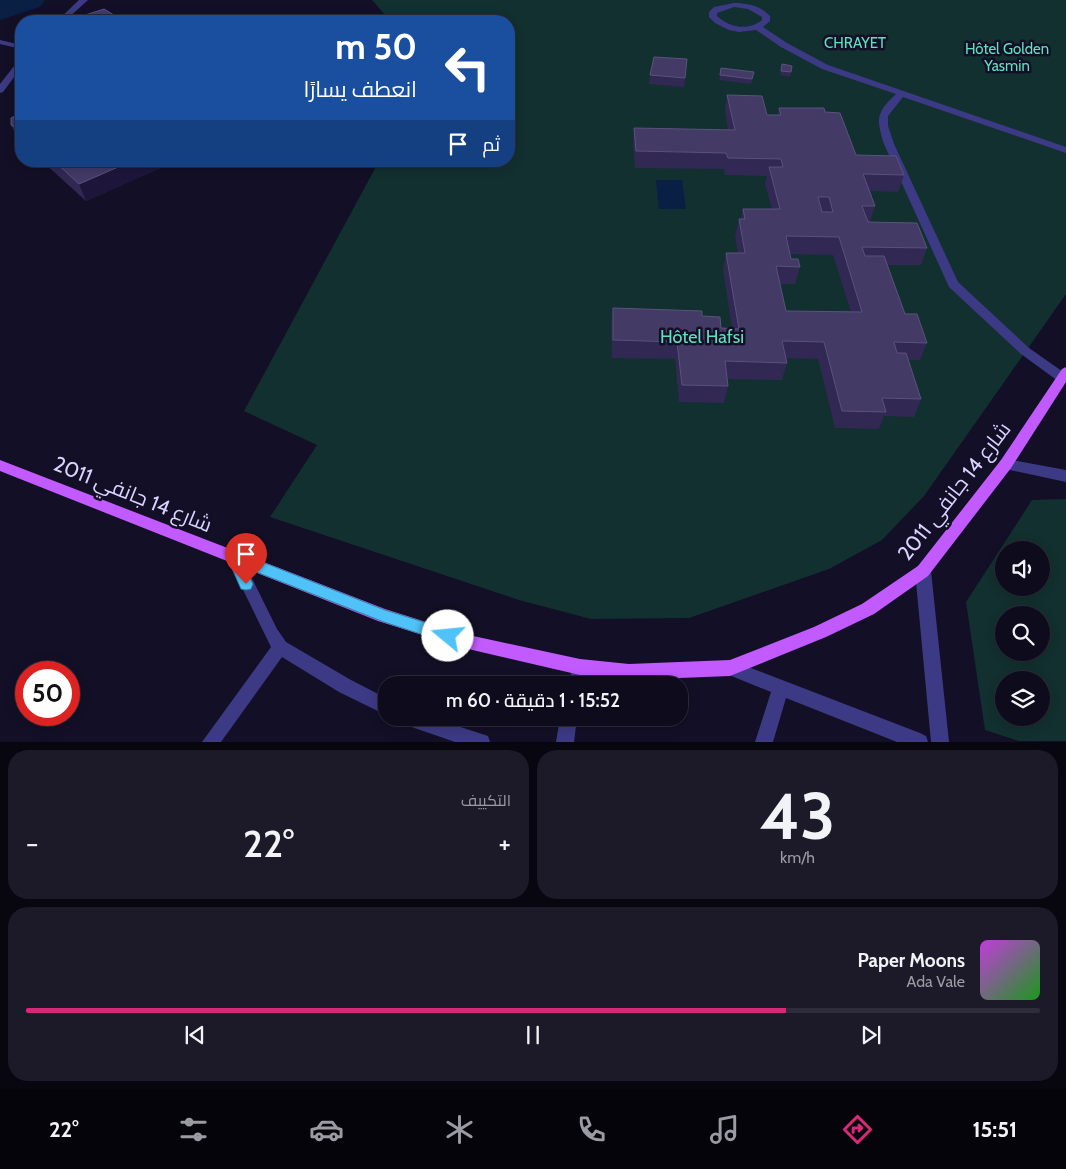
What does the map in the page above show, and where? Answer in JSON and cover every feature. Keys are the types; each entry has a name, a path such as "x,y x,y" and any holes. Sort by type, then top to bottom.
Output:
{"main road":[{"name":"شارع 14 جانفي 2011","path":"0,465 384,616 464,641 580,667 629,672 730,668 820,632 868,609 923,571 1006,464 1064,375"}],"street":[{"path":"68,15 84,0"},
{"path":"757,27 766,21 766,16 754,8 734,5 725,6 713,12 713,17 724,26 745,29 757,27 784,45 825,67 1066,150"},
{"path":"0,42 15,46"},
{"path":"0,90 15,71"},
{"path":"902,94 884,112 881,120 889,144 953,284 1025,350 1064,375"},
{"path":"1006,464 1066,476"},
{"path":"234,557 271,634 280,647 345,686 378,703"},
{"path":"923,571 940,742"},
{"path":"210,742 280,647"},
{"path":"578,676 580,667"},
{"path":"730,668 920,742"},
{"path":"764,742 780,688"},
{"path":"433,726 482,742"},
{"path":"565,742 568,726"}],"green space":[{"name":"Hôtel Hafsi","path":"372,0 1066,0 1066,294 924,496 882,540 829,569 689,618 591,619 519,600 270,517 317,445 244,411 376,167 515,167 515,15 385,15"},
{"path":"1066,499 1066,741 1019,741 985,730 966,602 995,557 995,596 1050,596 1050,541 1005,541 1032,500"}],"water":[{"path":"656,180 682,180 686,209 659,209"}],"building":[{"path":"104,9 114,15 85,15"},
{"path":"654,57 687,59 685,78 650,75"},
{"path":"782,64 792,66 791,72 781,71"},
{"path":"721,68 754,72 752,79 720,75"},
{"path":"727,95 762,96 767,115 781,115 779,108 824,108 825,112 840,113 856,155 896,156 904,175 863,174 875,206 862,206 868,222 917,223 927,248 862,247 865,256 884,256 905,314 917,314 927,343 894,342 897,353 906,353 921,399 882,398 886,412 842,411 824,342 782,341 787,363 725,361 728,386 682,385 677,342 613,340 613,308 702,311 702,316 720,317 721,328 739,329 726,253 745,253 739,219 745,219 743,209 780,209 769,167 783,167 781,159 728,158 726,153 636,151 634,128 735,130","holes":["818,197 829,197 833,212 822,212","786,236 839,237 862,312 786,311 776,266 800,267 798,259 791,259"]},
{"path":"15,116 15,127 11,125 11,118"},
{"path":"61,167 118,167 79,184"}],"waterway":[{"path":"0,10 29,0"}],"route":[{"path":"246,584 234,557 384,616 448,636"}],"park label":[{"name":"CHRAYET","path":"855,43"},
{"name":"Hôtel Golden Yasmin","path":"1007,58"}]}
